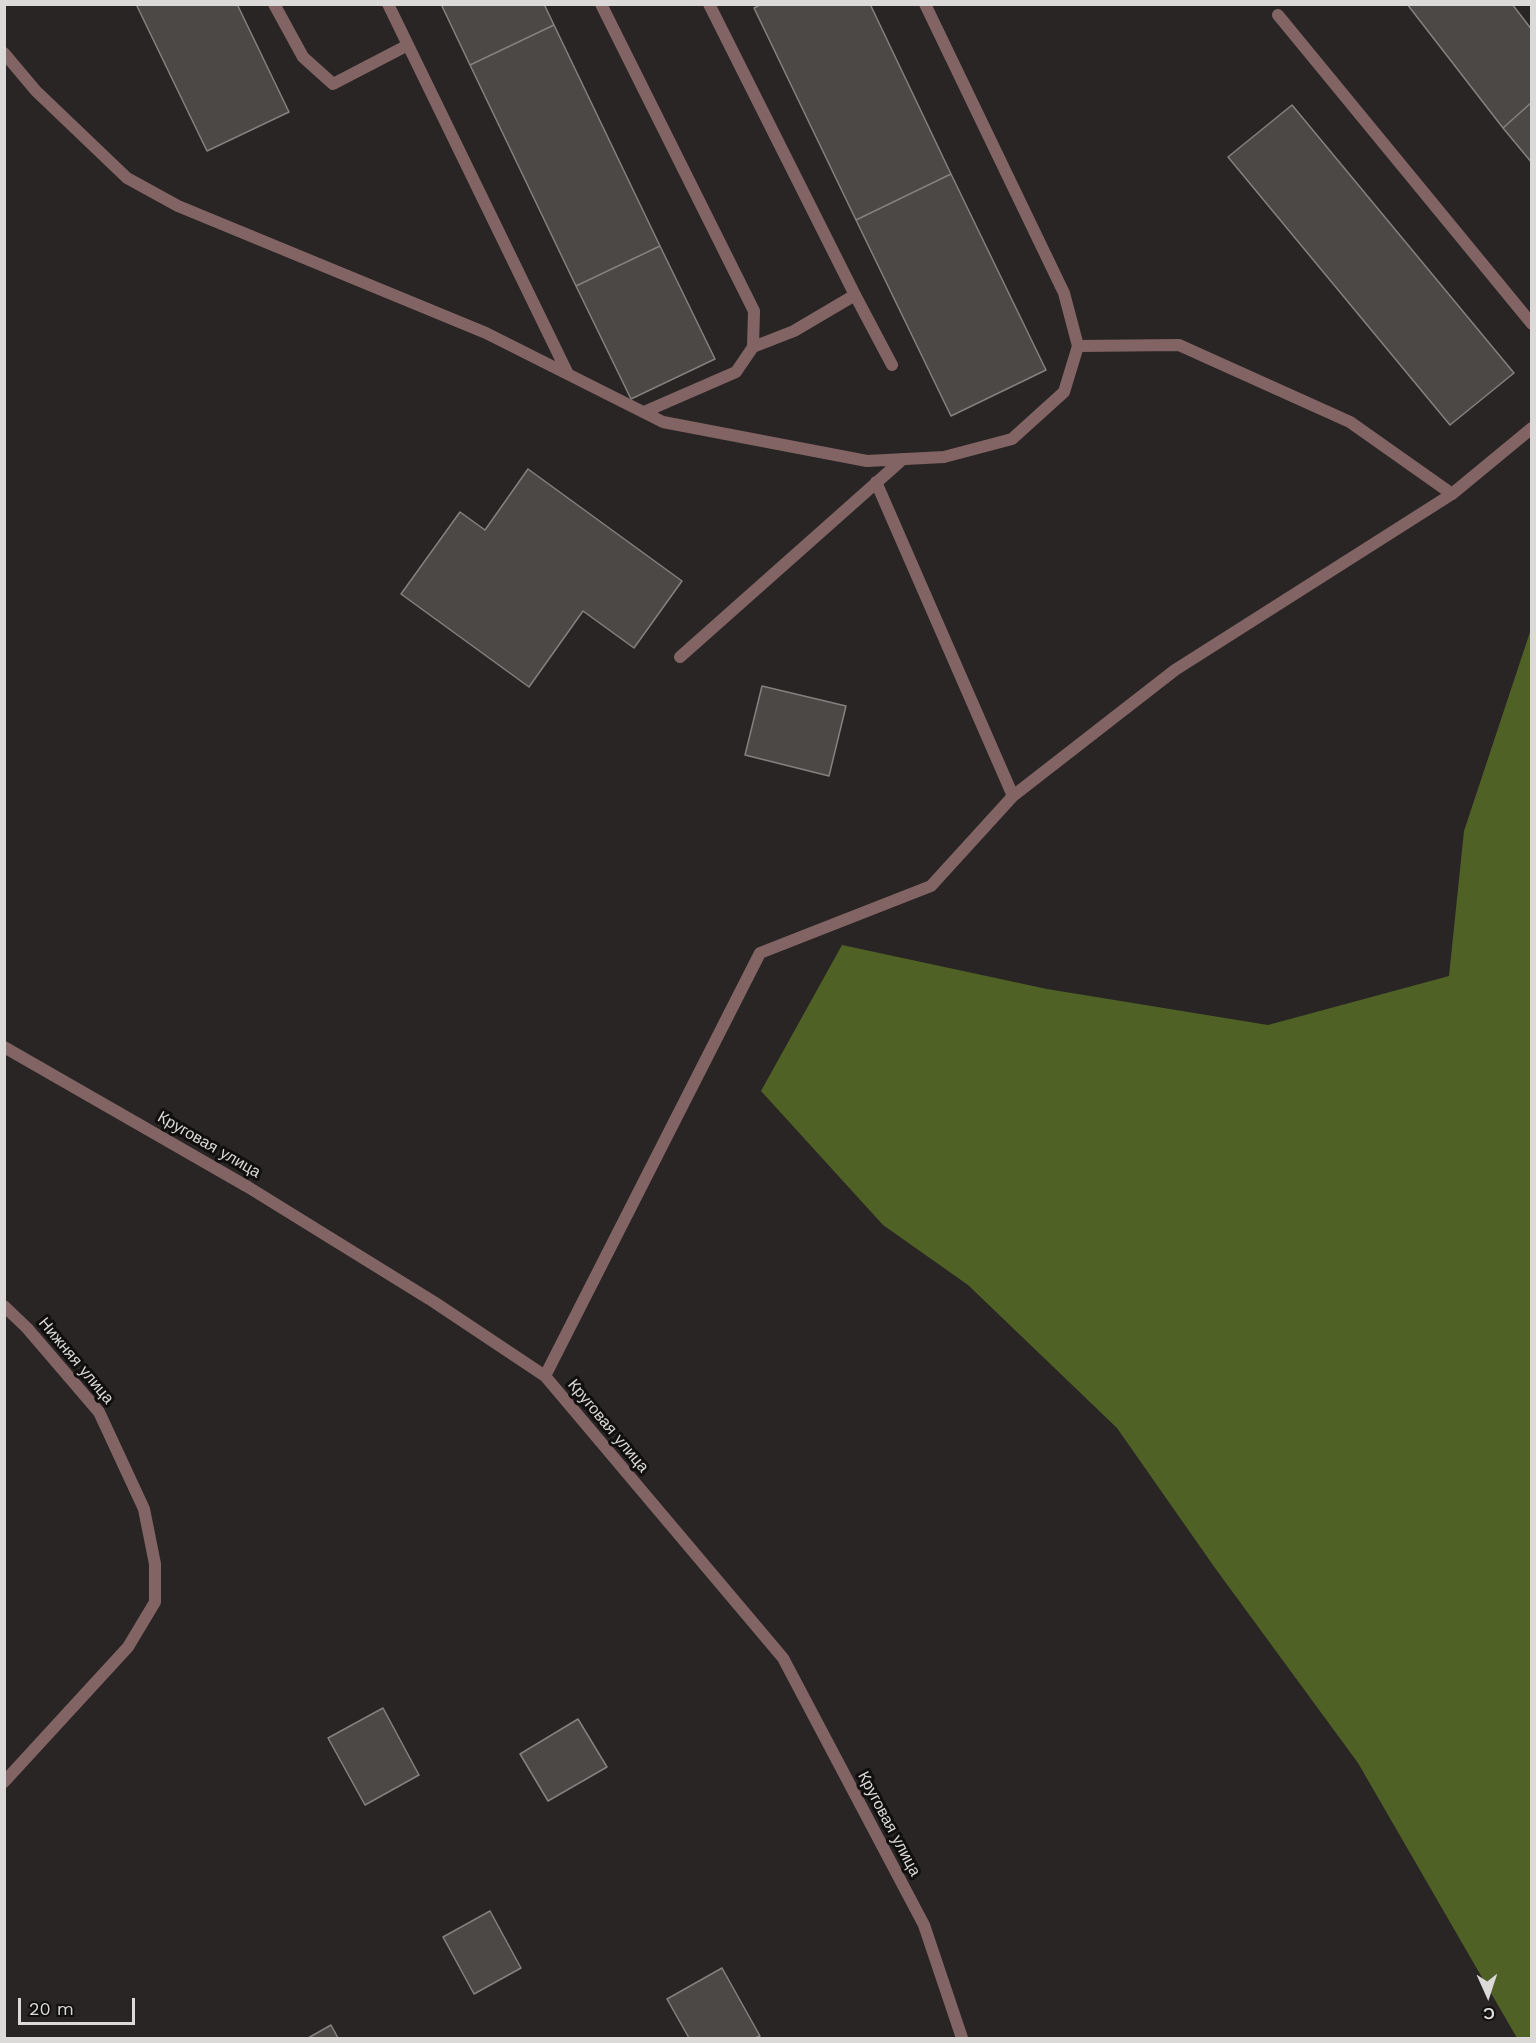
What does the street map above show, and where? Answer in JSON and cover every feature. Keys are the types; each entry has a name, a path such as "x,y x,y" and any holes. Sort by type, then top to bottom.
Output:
{"street":[{"path":"274,4 303,57 333,84 408,45"},
{"path":"388,4 568,375"},
{"path":"601,4 754,310 753,347 736,372 644,412"},
{"path":"709,4 855,296 892,365"},
{"path":"4,53 36,91 127,178 178,206 486,333 663,422 867,461 944,457 1011,439 1064,392 1078,346 1064,293 925,4"},
{"path":"1278,15 1532,324"},
{"path":"753,347 794,331 855,296"},
{"path":"1078,346 1179,345 1350,422 1452,494"},
{"path":"544,1376 760,953 932,886 1013,796 1175,670 1452,494 1532,428"},
{"path":"680,657 903,459"},
{"path":"876,482 1013,796"},
{"name":"Круговая улица","path":"4,1047 248,1187 434,1302 544,1376 783,1658 924,1925 962,2038"},
{"name":"Нижняя улица","path":"4,1306 27,1328 99,1412 144,1509 155,1564 155,1602 128,1647 4,1782"}],"green space":[{"path":"1531,629 1532,2038 1517,2038 1358,1763 1215,1568 1117,1428 968,1285 883,1225 761,1091 842,945 1047,989 1268,1025 1449,976 1464,831"}],"building":[{"path":"136,4 237,4 289,112 207,151"},
{"path":"441,4 544,4 554,25 470,65"},
{"path":"762,4 870,4 951,174 856,220 754,8"},
{"path":"1407,4 1512,4 1532,30 1532,102 1503,128"},
{"path":"554,25 660,246 576,286 470,65"},
{"path":"1532,102 1532,163 1503,128"},
{"path":"1292,105 1514,373 1450,425 1228,157"},
{"path":"951,174 1046,370 951,416 856,220"},
{"path":"660,246 715,359 631,399 576,286"},
{"path":"528,469 682,581 634,648 583,611 529,687 401,594 460,512 485,530"},
{"path":"762,686 846,706 829,776 745,755"},
{"path":"383,1708 419,1775 365,1805 328,1738"},
{"path":"578,1719 607,1767 548,1801 520,1754"},
{"path":"490,1911 521,1968 474,1994 443,1937"},
{"path":"722,1968 760,2036 755,2038 689,2038 667,1999"},
{"path":"331,2025 338,2038 308,2038"}]}
